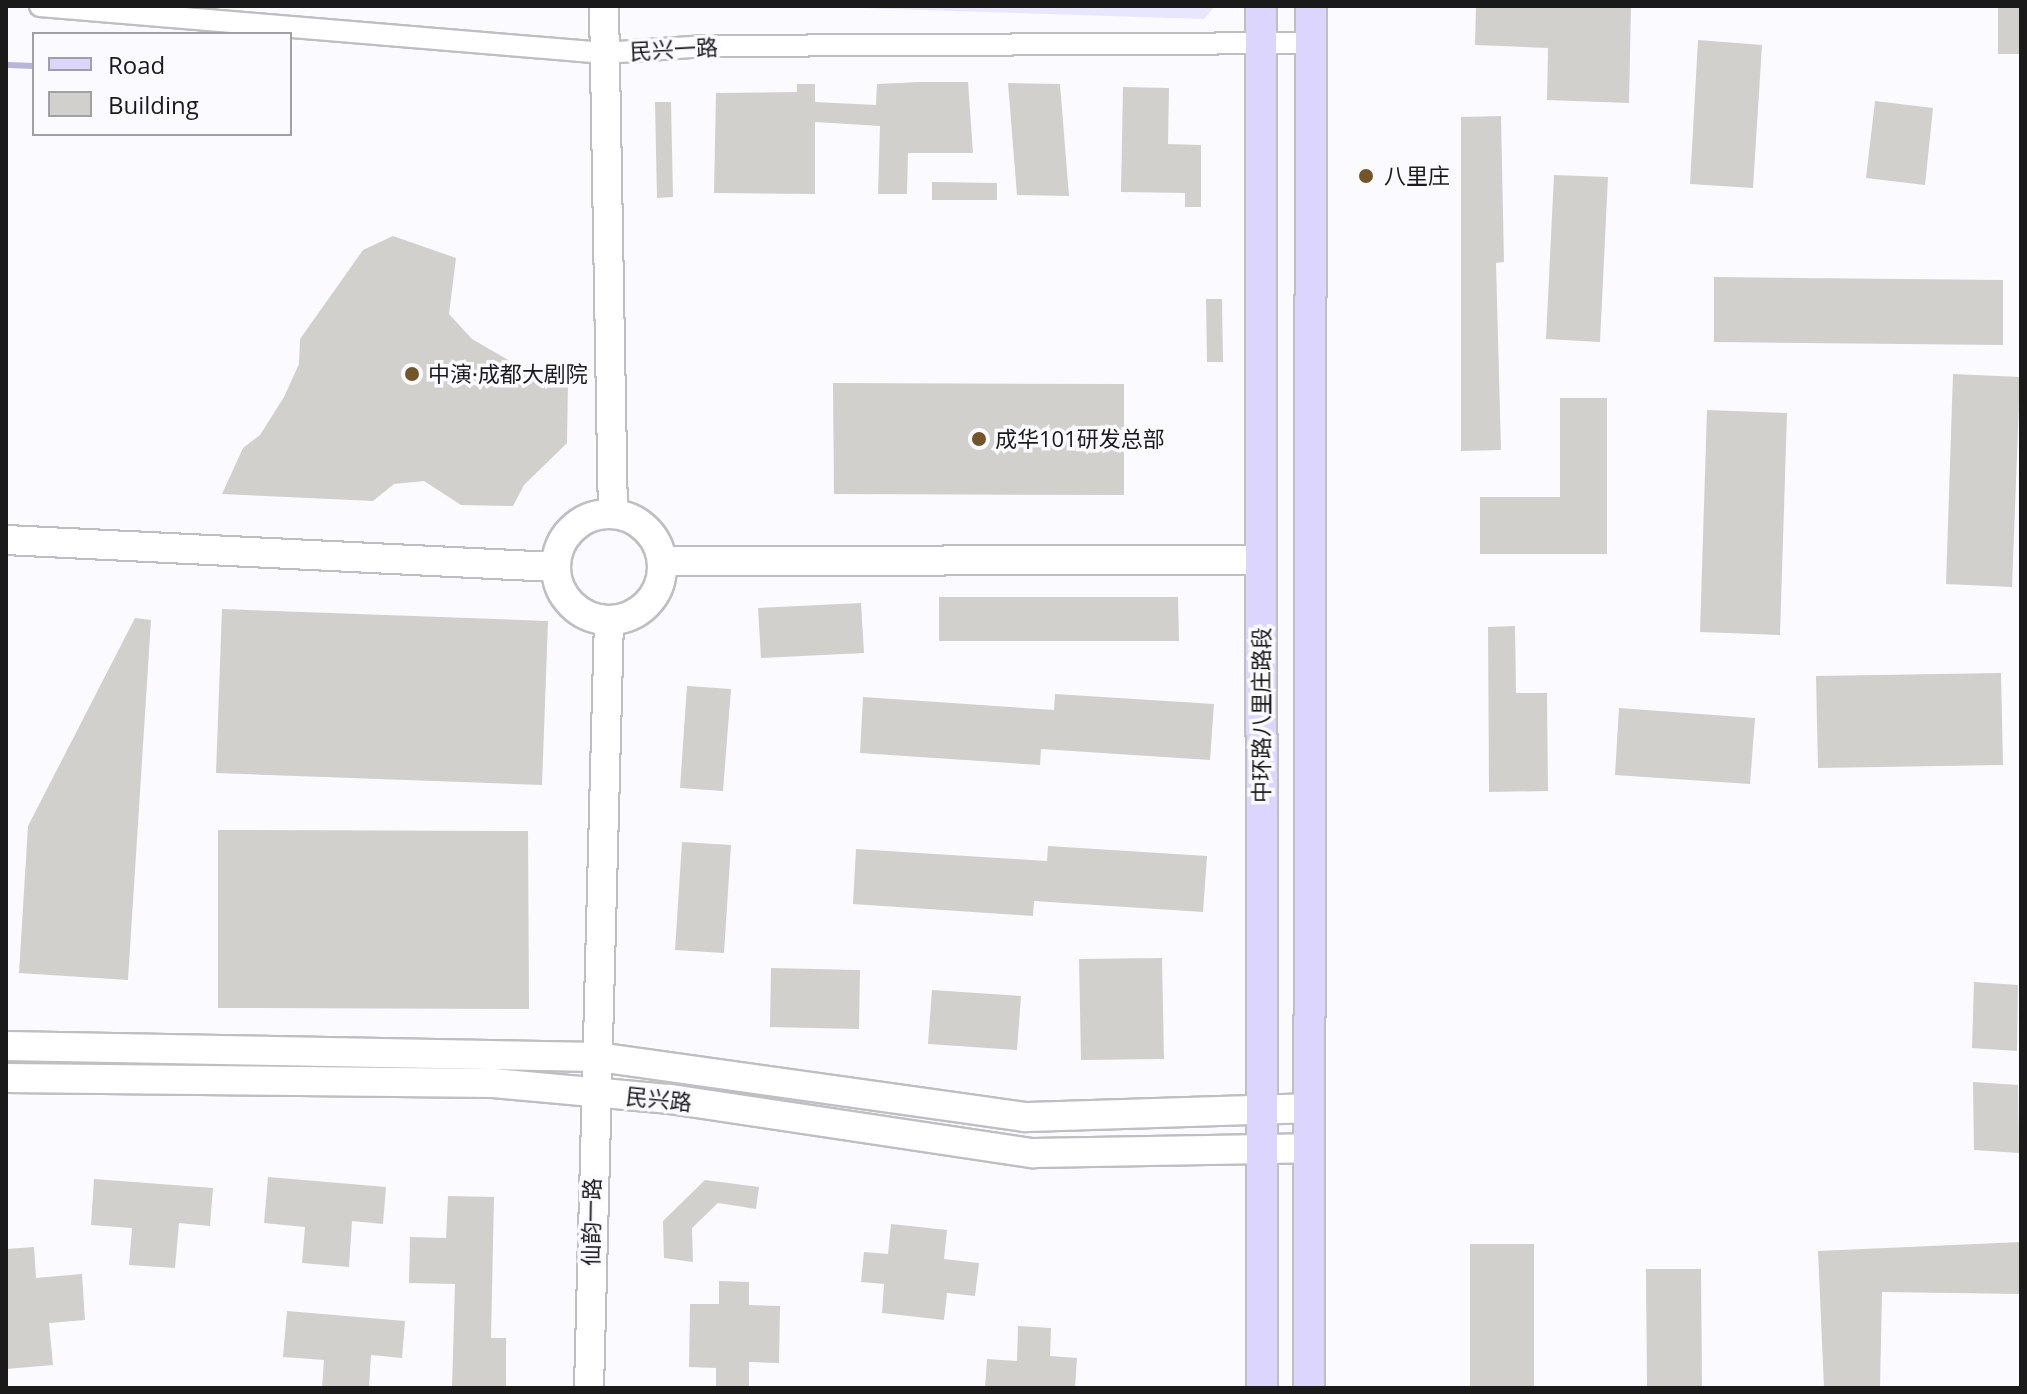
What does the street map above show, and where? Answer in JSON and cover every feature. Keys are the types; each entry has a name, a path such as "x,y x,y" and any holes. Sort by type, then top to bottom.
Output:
{"main road":[{"name":"中环路八里庄路段","path":"1261,6 1262,1388"},
{"path":"1309,1388 1311,6"}],"street":[{"name":"民兴一路","path":"40,6 604,53 706,46 1311,43"},
{"path":"604,6 613,514"},
{"path":"613,514 646,528 662,561 653,597 641,610 609,621 571,604 555,567 558,550 577,523 613,514"},
{"path":"6,540 555,567"},
{"path":"662,561 1261,560"},
{"name":"仙韵一路","path":"589,1388 609,621"},
{"name":"民兴路","path":"6,1046 598,1057 1026,1117 1309,1108"},
{"name":"民兴路","path":"6,1078 493,1083 596,1092 1033,1153 1309,1148"}],"shaded area":[{"path":"795,6 1215,6 1204,19"}],"building":[{"path":"1476,6 1631,6 1629,103 1547,100 1548,48 1475,45"},
{"path":"1998,6 2021,6 2021,54 1998,54"},
{"path":"1698,40 1762,45 1753,188 1690,184"},
{"path":"968,82 973,153 908,153 907,194 878,194 880,126 815,122 815,194 714,193 716,93 797,92 797,84 815,84 815,102 876,105 877,84"},
{"path":"1008,83 1060,84 1069,196 1017,195"},
{"path":"1123,87 1169,88 1168,144 1201,145 1201,207 1185,207 1185,193 1121,192"},
{"path":"1875,101 1933,108 1925,185 1866,178"},
{"path":"655,102 671,102 673,197 657,198"},
{"path":"1501,116 1504,262 1496,263 1501,450 1461,451 1461,117"},
{"path":"1554,175 1608,177 1600,342 1546,339"},
{"path":"932,182 997,183 997,200 932,200"},
{"name":"中演·成都大剧院","path":"393,236 456,258 449,314 472,339 539,378 568,382 567,443 524,485 513,506 461,505 424,481 394,484 373,501 222,494 243,448 260,435 284,397 299,364 300,339 363,250"},
{"path":"1714,277 2003,280 2003,345 1714,342"},
{"path":"1206,299 1222,299 1223,362 1207,362"},
{"path":"1953,374 2020,377 2012,587 1946,584"},
{"name":"成华101研发总部","path":"833,383 1124,384 1124,495 834,494"},
{"path":"1560,398 1607,398 1607,554 1480,554 1480,497 1560,497"},
{"path":"1707,410 1787,413 1780,635 1700,632"},
{"path":"939,597 1178,597 1179,641 939,641"},
{"path":"861,603 864,653 761,658 758,608"},
{"path":"222,609 548,621 542,785 216,773"},
{"path":"135,618 151,620 128,980 19,973 28,826"},
{"path":"1515,626 1516,693 1547,693 1548,791 1489,792 1488,627"},
{"path":"2001,673 2003,765 1818,768 1816,676"},
{"path":"687,686 731,689 723,791 680,788"},
{"path":"1055,694 1214,704 1210,760 1041,749 1040,765 860,753 863,697 1054,710"},
{"path":"1619,708 1755,718 1750,784 1615,775"},
{"path":"218,830 528,831 529,1009 218,1008"},
{"path":"682,842 731,845 724,953 675,950"},
{"path":"1048,846 1207,856 1203,912 1034,901 1033,916 853,904 856,849 1047,861"},
{"path":"1162,958 1164,1059 1081,1060 1079,959"},
{"path":"771,968 860,970 859,1029 770,1027"},
{"path":"1974,982 2018,985 2017,1051 1972,1048"},
{"path":"932,990 1021,996 1017,1050 928,1044"},
{"path":"1973,1082 2018,1085 2019,1153 1974,1150"},
{"path":"268,1177 386,1187 383,1224 352,1221 349,1267 302,1263 305,1227 264,1223"},
{"path":"94,1179 213,1188 210,1226 179,1223 175,1268 129,1265 132,1228 91,1225"},
{"path":"705,1180 759,1187 756,1209 718,1203 692,1228 693,1262 664,1258 663,1221"},
{"path":"448,1196 494,1197 491,1338 506,1338 506,1388 452,1388 455,1284 409,1283 410,1237 446,1238"},
{"path":"891,1224 947,1230 944,1259 979,1263 975,1296 947,1293 944,1320 882,1313 884,1284 861,1282 864,1252 888,1254"},
{"path":"2021,1242 2021,1294 1882,1292 1880,1388 1824,1388 1818,1251"},
{"path":"1470,1244 1534,1244 1534,1388 1470,1388"},
{"path":"34,1247 36,1278 82,1274 85,1320 49,1323 53,1365 6,1369 6,1249"},
{"path":"1646,1269 1701,1269 1702,1388 1647,1388"},
{"path":"719,1281 749,1282 749,1305 780,1306 779,1363 749,1362 749,1388 716,1388 716,1368 689,1367 690,1304 719,1304"},
{"path":"287,1311 405,1321 402,1358 371,1355 369,1388 322,1388 324,1360 283,1357"},
{"path":"1018,1326 1051,1328 1050,1356 1077,1358 1075,1388 985,1388 987,1359 1017,1361"}],"waterway":[{"path":"8,65 32,66"}],"place":[{"name":"八里庄","path":"1366,176"},
{"name":"中演·成都大剧院","path":"412,374"},
{"name":"成华101研发总部","path":"979,439"}]}
